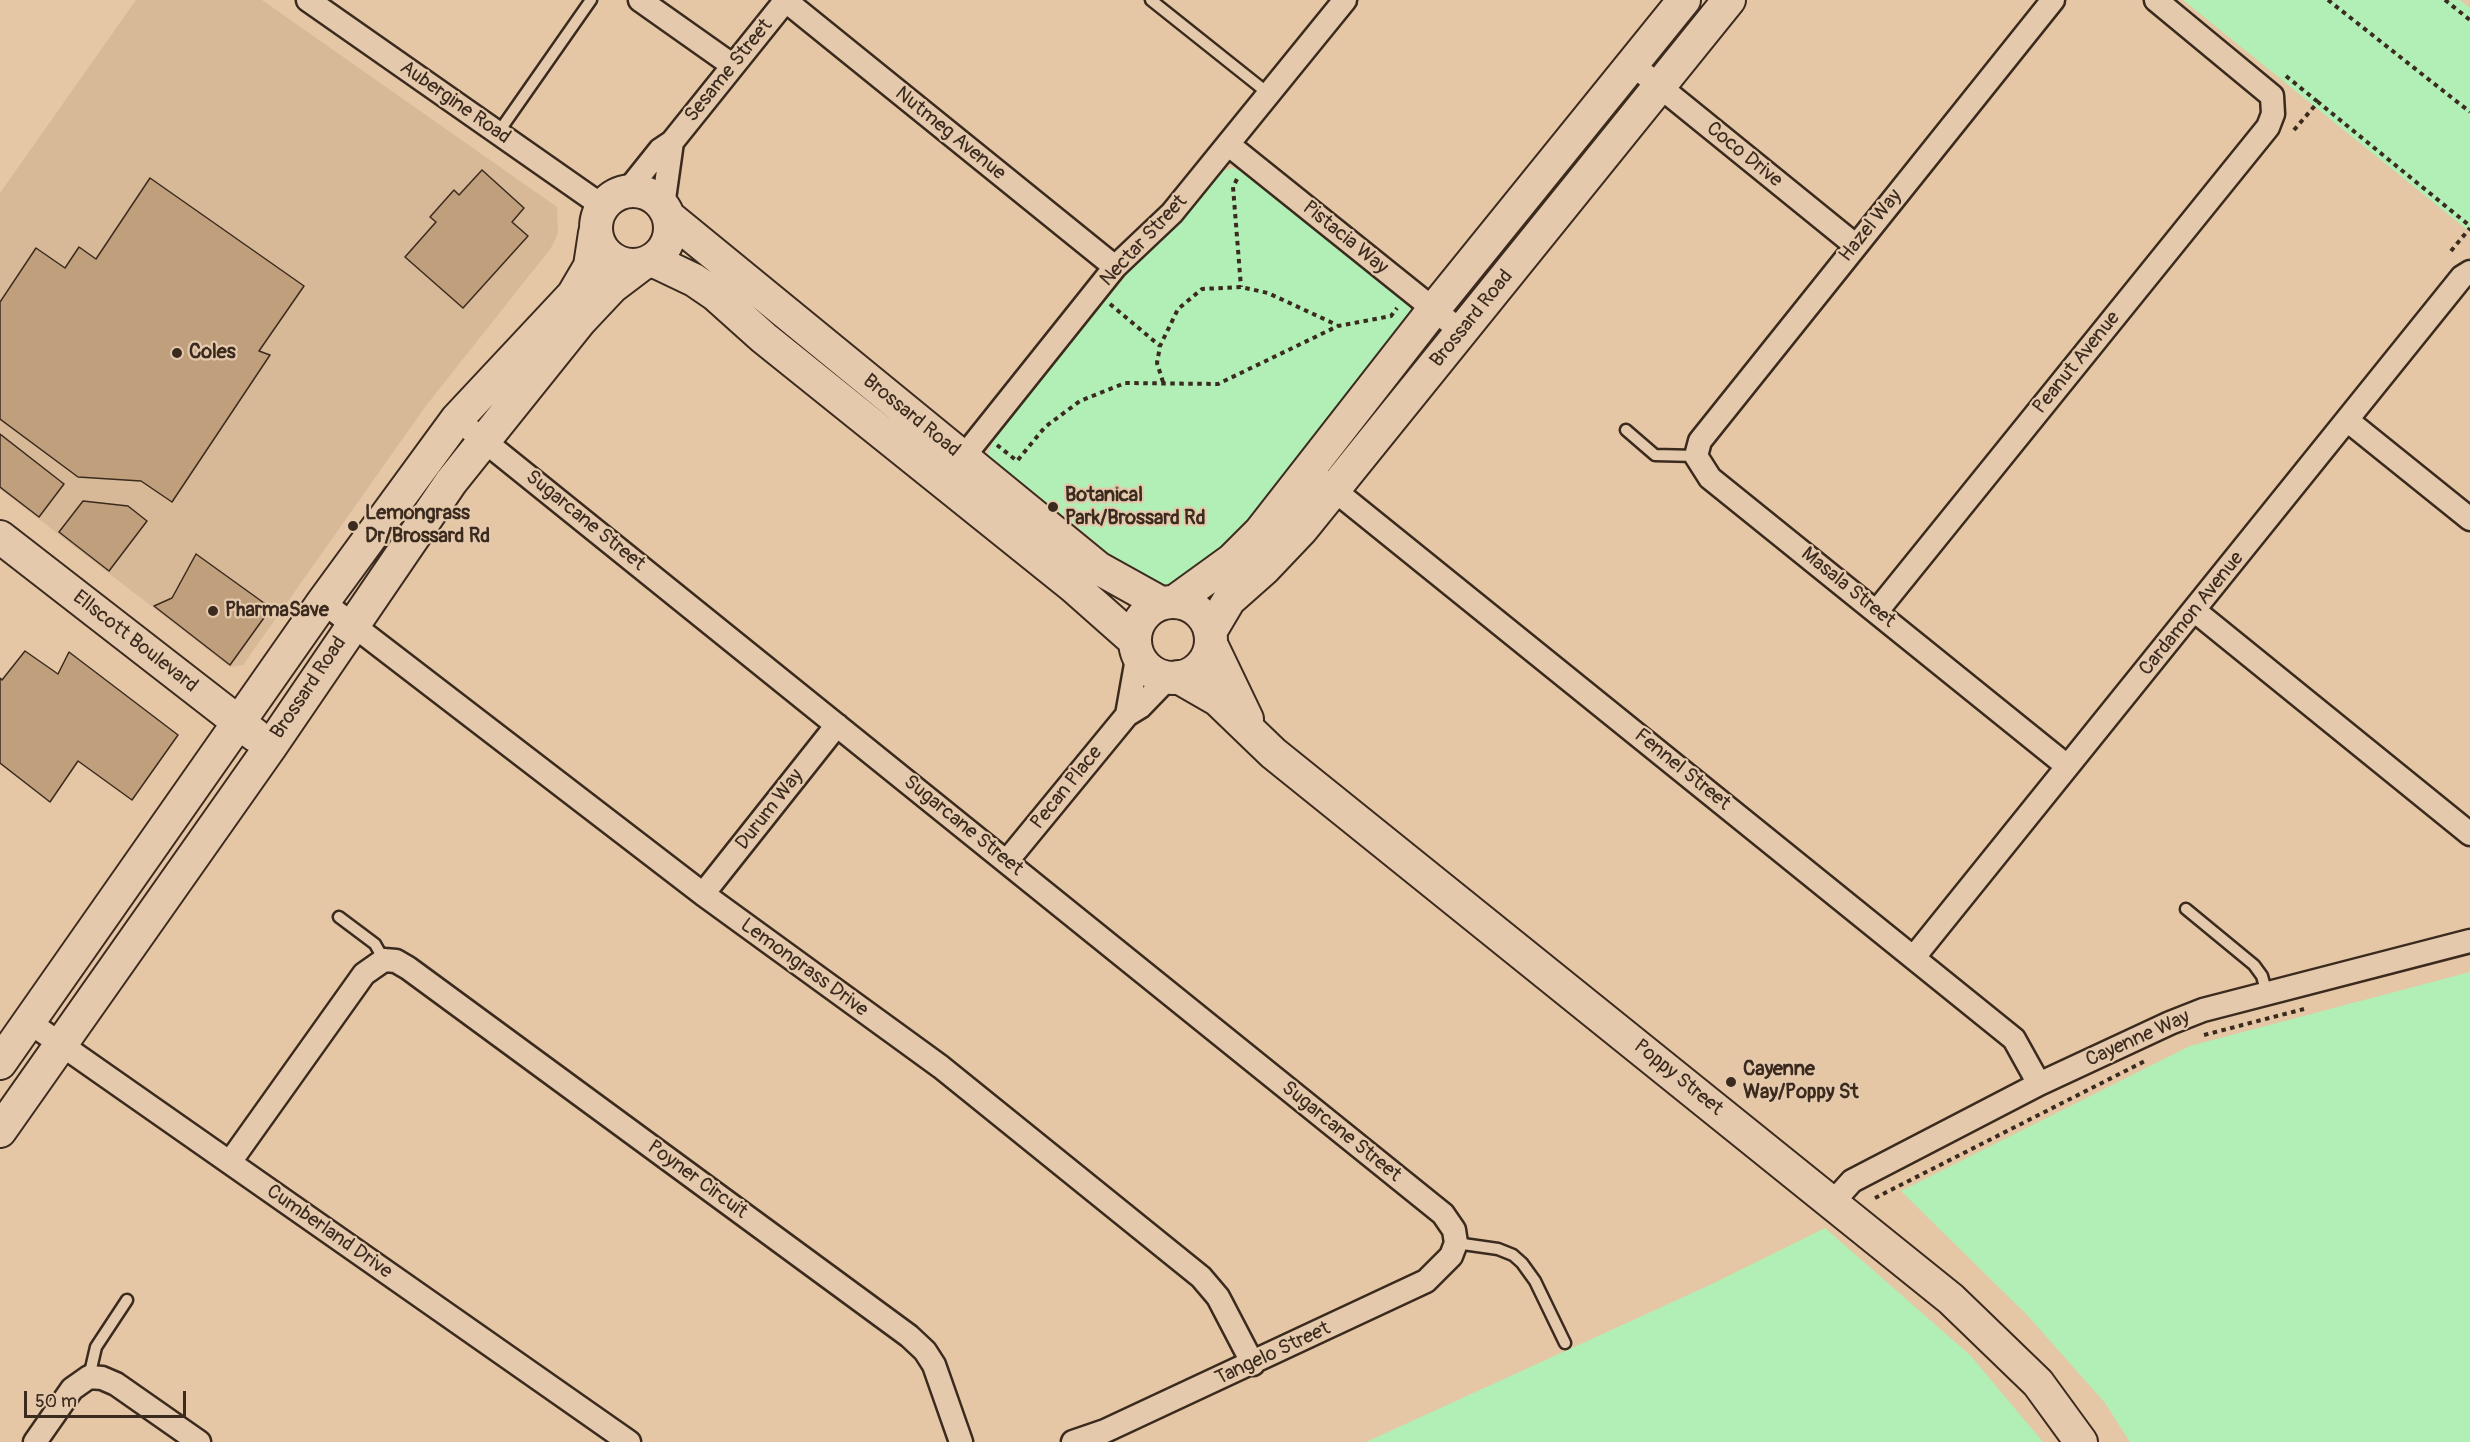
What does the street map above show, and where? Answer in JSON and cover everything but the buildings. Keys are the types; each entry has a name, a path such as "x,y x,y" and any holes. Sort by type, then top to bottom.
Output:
{"street":[{"name":"Aubergine Road","path":"308,0 498,133 598,219"},
{"path":"640,0 732,65"},
{"name":"Sesame Street","path":"628,190 660,150 672,142 786,0"},
{"name":"Nutmeg Avenue","path":"786,0 1115,267"},
{"name":"Nectar Street","path":"943,482 1115,267 1172,213 1345,0"},
{"name":"Brossard Road","path":"666,211 1098,568 1168,602 1232,560 1260,532 1309,470 1423,300 1632,64 1684,0"},
{"name":"Brossard Road","path":"1210,638 1229,600 1282,551 1334,489 1729,0"},
{"name":"Hazel Way","path":"1696,456 1700,441 2053,0"},
{"name":"Peanut Avenue","path":"1877,611 2268,127 2273,114 2272,96 2156,0"},
{"name":"Coco Drive","path":"1632,64 1856,245"},
{"name":"Sesame Street","path":"666,211 672,142"},
{"name":"Pistacia Way","path":"1229,145 1462,332"},
{"path":"628,190 643,191 654,197 666,211 668,241 662,252 646,262 616,262 606,255 599,245 598,219 619,193 628,190"},
{"name":"Brossard Road","path":"0,1063 323,602 457,419 573,295 590,266 598,219"},
{"name":"Brossard Road","path":"0,1131 270,746 352,624 484,440 580,321 612,287 646,262 694,280 716,296 1074,587 1136,647"},
{"name":"Cardamon Avenue","path":"1914,957 2462,277 2470,272"},
{"name":"Sugarcane Street","path":"457,419 1443,1214 1454,1230 1456,1243"},
{"path":"2347,420 2470,519"},
{"name":"Masala Street","path":"1696,456 1710,477 2067,766"},
{"name":"Fennel Street","path":"1309,470 2014,1039 2038,1084"},
{"name":"Ellscott Boulevard","path":"0,537 270,746"},
{"name":"Lemongrass Drive","path":"323,602 703,894 941,1067 1201,1277 1218,1297 1253,1364"},
{"path":"1168,602 1197,610 1210,638 1200,666 1190,674 1173,677 1150,670 1136,647 1142,618 1168,602"},
{"path":"2195,611 2470,834"},
{"name":"Poppy Street","path":"1210,638 1255,736"},
{"name":"Pecan Place","path":"1127,714 1136,647"},
{"name":"Pecan Place","path":"1006,861 1127,714 1140,708 1173,677"},
{"name":"Poppy Street","path":"1173,677 1212,696 1273,753 1952,1299 1999,1342 2038,1383 2081,1442"},
{"name":"Durum Way","path":"703,894 837,725"},
{"name":"Cayenne Way","path":"1833,1202 1852,1181 2038,1084 2170,1023 2203,1010 2470,941"},
{"path":"230,1162 354,986 370,969 384,960"},
{"name":"Poyner Circuit","path":"384,960 396,961 408,968 909,1336 925,1351 934,1365 961,1442"},
{"name":"Cumberland Drive","path":"29,1022 629,1442"},
{"name":"Tangelo Street","path":"1073,1442 1105,1431 1253,1364 1426,1281 1451,1256 1456,1243"},
{"path":"35,1442 72,1389 89,1377 102,1378 116,1384 199,1442"}],"lane":[{"path":"498,133 591,0"},
{"path":"1151,0 1269,94"},
{"path":"1626,430 1655,455 1696,456"},
{"path":"2186,909 2254,965 2262,976 2267,994"},
{"path":"339,917 375,944 384,960"},
{"path":"1456,1243 1498,1249 1513,1255 1522,1263 1534,1281 1565,1343"},
{"path":"89,1377 96,1347 127,1300"}],"path":[{"path":"2328,0 2470,112"},
{"path":"2445,0 2470,20"},
{"path":"2294,130 2318,102 2470,227 2451,251"},
{"path":"1241,287 1233,187 1248,160"},
{"path":"1163,382 1157,363 1160,346 1178,309 1202,289 1241,287 1268,293 1338,326"},
{"path":"1096,292 1160,346"},
{"path":"983,434 1017,461 1045,427 1080,401 1125,383 1218,384 1338,326 1390,316 1423,300"},
{"path":"2196,1037 2310,1007"},
{"path":"1875,1198 2154,1057"}],"shaded area":[{"path":"136,0 262,0 557,207 558,233 551,248 425,407 243,665 230,667 0,489 0,193"}],"green space":[{"path":"2183,0 2460,0 2470,8 2470,232"},
{"path":"1232,168 1243,171 1406,300 1411,311 1410,322 1260,504 1263,517 1170,589 1151,589 1100,562 1098,544 1010,473 1001,475 990,467 987,455 996,435 1146,251 1177,226 1219,172"},
{"path":"2470,972 2470,1442 2130,1442 2105,1403 2028,1316 1901,1191 2190,1046"},
{"path":"1825,1228 1970,1355 2043,1442 1366,1442 1712,1284"}],"place":[{"name":"Coles","path":"177,353"},
{"name":"Botanical Park/Brossard Rd","path":"1053,507"},
{"name":"Lemongrass Dr/Brossard Rd","path":"353,526"},
{"name":"PharmaSave","path":"213,611"},
{"name":"Cayenne Way/Poppy St","path":"1731,1082"}]}
